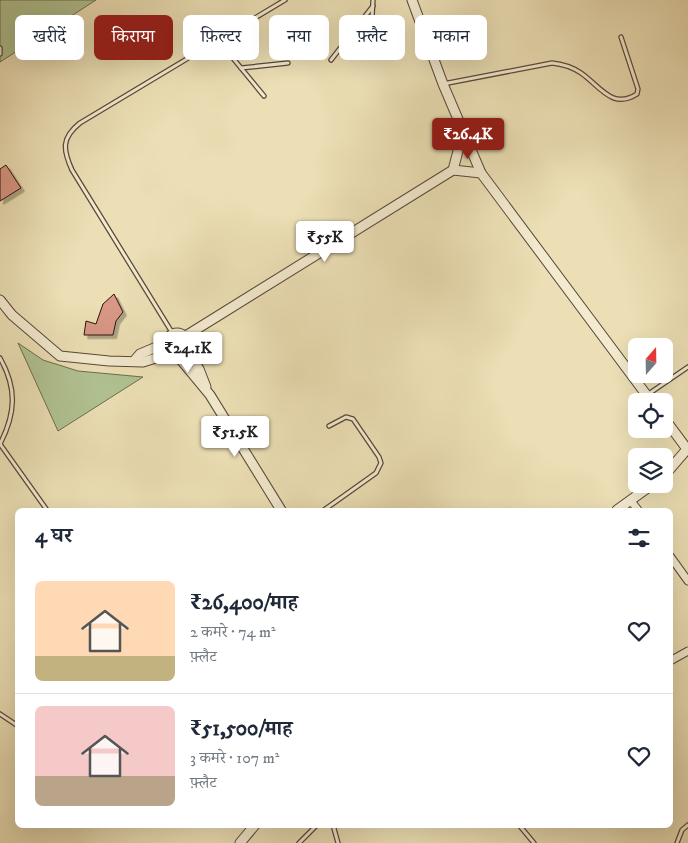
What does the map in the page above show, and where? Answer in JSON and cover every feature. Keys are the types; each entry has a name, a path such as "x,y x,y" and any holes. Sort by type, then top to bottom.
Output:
{"street":[{"path":"412,0 443,84 481,173 645,393"},
{"path":"453,170 463,132"},
{"path":"134,361 140,354 166,343 173,334 184,337 453,170 481,173"},
{"path":"0,300 12,316 60,356 143,362 186,348"},
{"path":"184,337 186,348 199,370 208,392"},
{"path":"166,343 208,392 280,508"},
{"path":"673,430 688,449 673,466"},
{"path":"620,508 641,493"},
{"path":"631,500 637,508"},
{"path":"673,560 688,581"},
{"path":"673,660 688,652"},
{"path":"240,843 252,828"}],"lane":[{"path":"259,16 285,0"},
{"path":"372,15 373,0"},
{"path":"331,60 373,6"},
{"path":"443,84 552,63 562,64 582,74 613,99 628,99 635,96 638,91 621,37"},
{"path":"0,48 0,54"},
{"path":"173,334 72,170 65,153 65,146 72,130 80,123 185,60"},
{"path":"234,60 264,96"},
{"path":"241,68 288,63"},
{"path":"0,358 10,375 13,394 8,426 0,444 46,508"},
{"path":"655,393 688,367"},
{"path":"327,508 376,473 381,463 379,457 353,419 346,417 329,426"},
{"path":"0,714 15,724"},
{"path":"677,843 682,830 688,825"},
{"path":"298,843 314,828"},
{"path":"334,828 338,843"},
{"path":"522,828 534,843"}],"green space":[{"path":"0,0 96,0 73,15 15,15 15,52 0,62"},
{"path":"18,343 43,360 78,371 143,377 58,431"}],"building":[{"path":"6,165 21,188 0,201 0,169"},
{"path":"114,294 123,312 116,321 113,335 84,335 86,321 96,324 103,304"}]}
